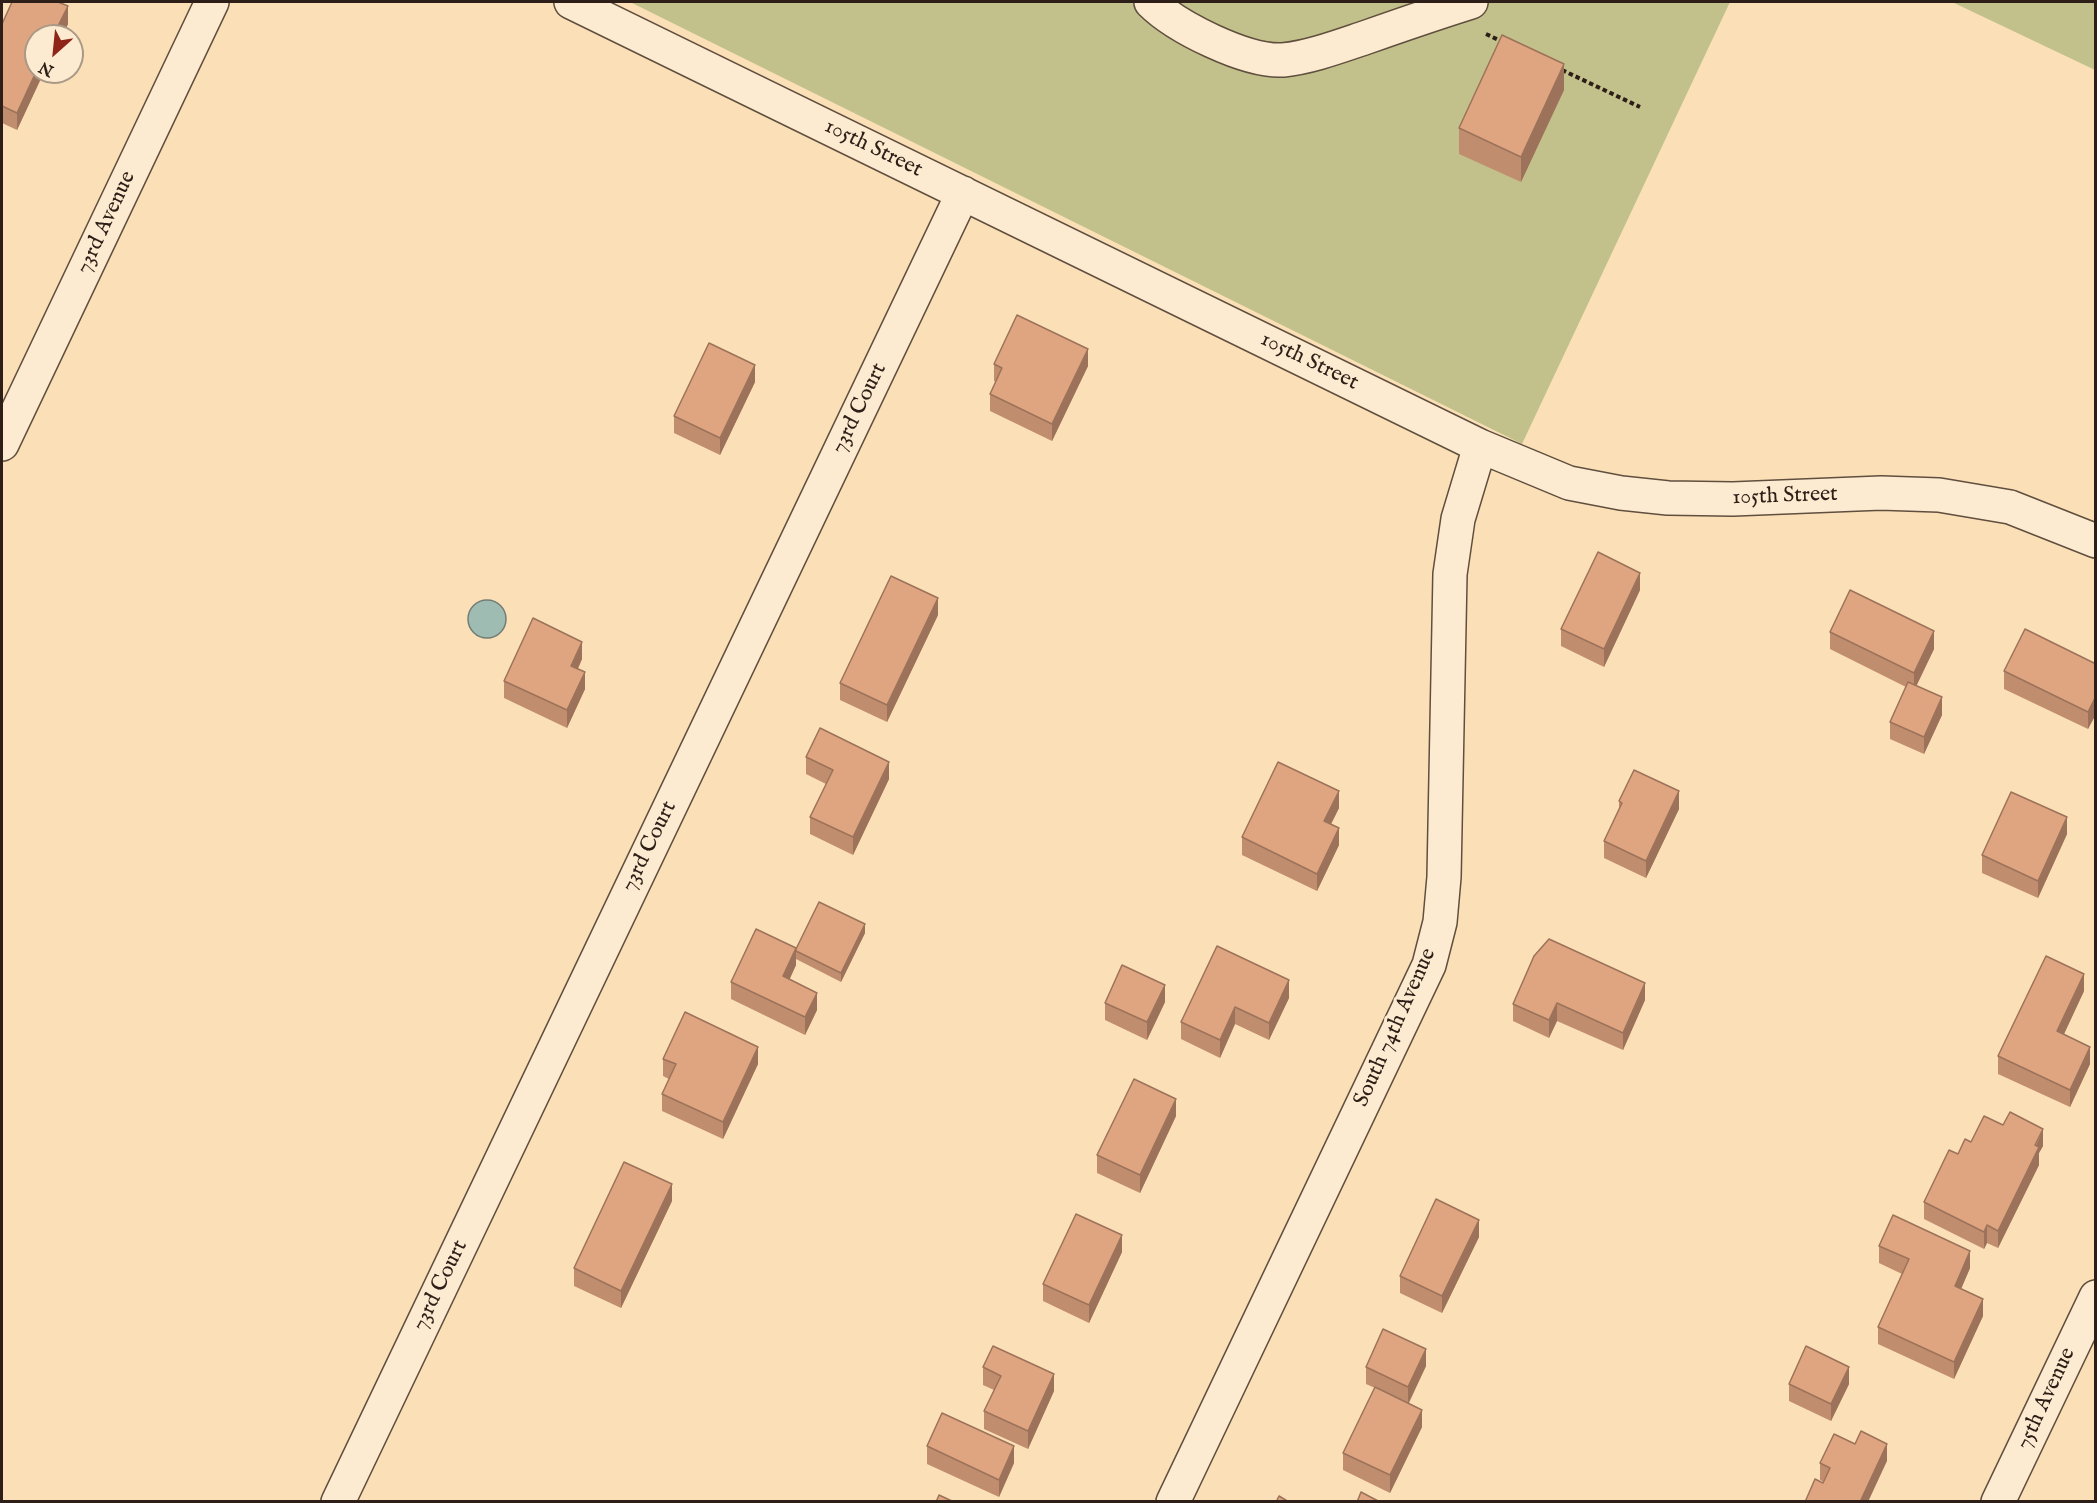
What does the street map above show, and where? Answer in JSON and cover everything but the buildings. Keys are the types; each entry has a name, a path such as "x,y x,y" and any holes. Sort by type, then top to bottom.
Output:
{"street":[{"name":"73rd Avenue","path":"2,444 212,2"},
{"name":"105th Street","path":"571,2 1480,446 1569,483 1621,493 1668,498 1733,499 1881,493 1940,495 2010,507 2096,541"},
{"path":"1151,2 1158,9 1216,44 1247,54 1281,60 1324,51 1471,2"},
{"name":"73rd Court","path":"338,1502 963,193"},
{"name":"South 74th Avenue","path":"1173,1502 1429,966 1440,922 1444,877 1450,574 1458,519 1480,446"},
{"name":"75th Avenue","path":"1998,1502 2096,1297"}],"path":[{"path":"1439,12 1513,47"},
{"path":"1556,67 1640,107"}],"shaded area":[{"path":"630,2 1730,2 1522,444"},
{"path":"1952,2 2095,2 2095,70"}],"water":[{"path":"487,600 501,605 506,619 501,633 487,638 473,633 468,619 473,605"}]}
